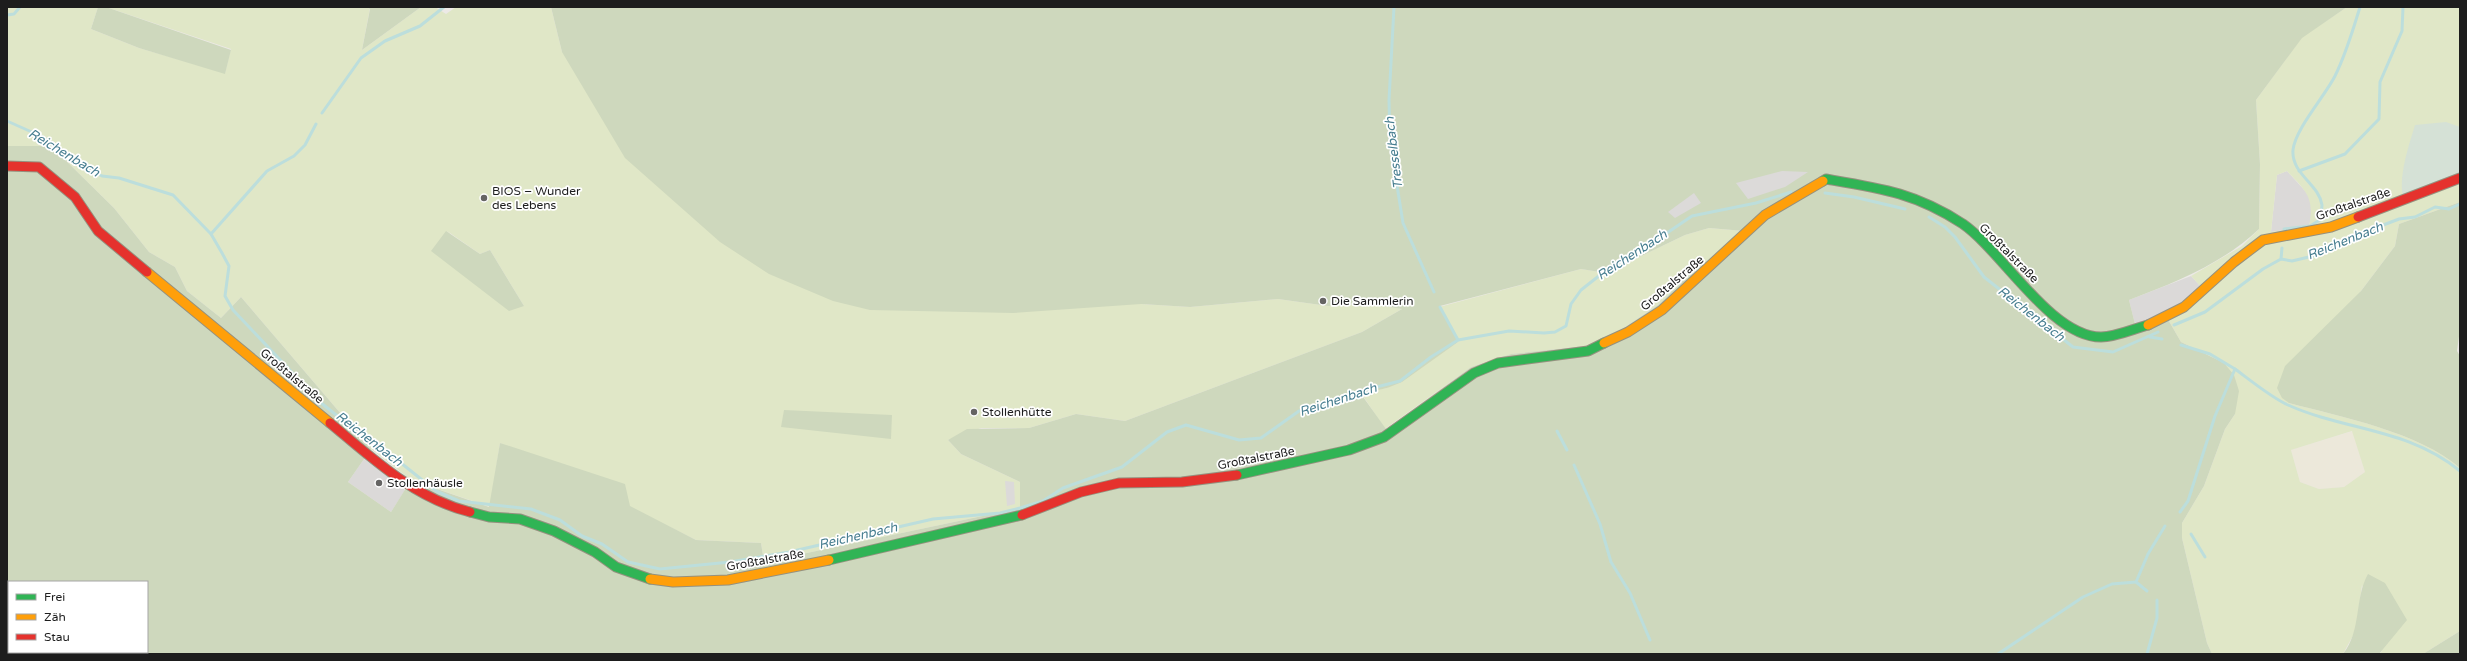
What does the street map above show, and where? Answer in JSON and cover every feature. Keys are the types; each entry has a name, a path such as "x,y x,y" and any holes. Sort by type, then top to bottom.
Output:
{"street":[{"name":"Großtalstraße","path":"7,166 39,167 75,197 98,231 391,474 425,495 465,511 489,517 526,522 554,531 596,552 616,567 652,580 673,582 728,580 880,550 908,543 921,537 1027,514 1081,492 1119,483 1182,482 1246,474 1349,450 1384,437 1474,373 1498,363 1588,351 1628,332 1662,310 1765,215 1797,194 1826,180 1885,189 1922,200 1964,225 2058,320 2083,335 2102,337 2148,325 2184,307 2200,295 2234,262 2263,240 2332,227 2460,178"}],"shaded area":[{"path":"2446,122 2460,127 2460,178 2404,199 2402,191 2403,173 2407,152 2415,125"},
{"path":"1782,171 1808,172 1785,187 1748,199 1736,183"},
{"path":"2287,171 2307,193 2311,201 2312,213 2309,227 2271,232 2277,175"},
{"path":"1694,193 1701,203 1675,218 1668,212"},
{"path":"2191,276 2202,288 2166,316 2135,324 2129,300"},
{"path":"2353,431 2365,472 2344,487 2319,489 2300,482 2291,450"},
{"path":"364,459 405,490 391,512 348,482"},
{"path":"1005,481 1014,482 1015,504 1007,506"}],"green space":[{"path":"7,7 98,7 91,29 139,48 225,73 231,49 106,7 368,7 370,8 362,50 421,7 435,7 446,14 456,7 551,7 562,52 1141,304 1190,307 1278,299 1328,306 1371,304 1402,309 1362,332 1125,421 1076,414 1029,428 981,428 948,440 961,454 1020,482 1020,508 764,562 761,543 696,540 500,443 490,507 411,480 371,449 241,297 221,318 187,291 175,267 149,252 114,208 51,146 7,146","holes":["447,231 480,254 490,250 524,306"]},
{"path":"98,7 106,7 231,50 225,74 139,48 91,29"},
{"path":"368,7 421,7 362,50 370,9"},
{"path":"551,7 2347,7 2302,38 2256,100 2260,164 2259,229 2230,252 2198,271 2129,300 2135,324 2166,316 2181,342 2224,363 2234,375 2239,391 2235,414 2225,429 2204,486 2182,523 2182,538 2207,643 2212,654 7,654 7,146 51,146 114,208 149,252 175,267 187,291 221,318 241,297 371,449 348,482 391,512 411,480 489,507 500,443 625,484 630,506 696,540 761,543 764,562 1020,508 1020,482 961,454 948,440 967,429 1029,428 1076,414 1125,421 1362,332 1402,309 1371,304 1328,306 1278,299 1190,307 1141,304 1013,313 870,310 833,301 769,274 720,242 625,158 562,52","holes":["1709,228 1744,231 1683,281 1658,305 1613,335 1585,346 1511,354 1471,367 1386,429 1361,394 1387,388 1402,382 1458,342 1440,306 1581,269 1606,273 1685,235"]},
{"path":"2347,7 2460,7 2460,202 2399,224 2395,246 2361,291 2289,403 2355,420 2402,435 2443,455 2460,468 2460,631 2423,654 2379,654 2382,651 2362,585 2356,630 2343,654 2212,654 2207,643 2182,538 2182,523 2204,486 2225,429 2235,414 2224,363 2181,342 2166,316 2202,288 2191,276 2242,246 2259,229 2260,164 2256,100 2302,37","holes":["2287,171 2304,190 2310,202 2311,216 2309,226 2271,232 2277,175","2352,431 2365,472 2344,487 2319,489 2300,482 2291,450"]},
{"path":"2460,202 2460,329 2457,351 2460,356 2460,468 2443,455 2402,435 2355,420 2289,403 2282,398 2277,388 2285,366 2361,291 2395,246 2399,224"},
{"path":"1709,228 1744,231 1683,281 1658,305 1613,335 1585,346 1511,354 1471,367 1385,429 1361,393 1387,388 1458,342 1439,307 1581,269 1606,273 1685,235"},
{"path":"446,231 480,254 490,250 524,306 509,311 431,251"},
{"path":"784,410 892,415 891,439 781,427"},
{"path":"2368,574 2385,583 2407,620 2379,654 2343,654 2353,635 2361,594"},
{"path":"2460,631 2460,654 2423,654"}],"waterway":[{"path":"7,15 14,14 20,7"},
{"path":"322,113 361,58 385,41 420,26 444,7"},
{"name":"Tresselbach","path":"1394,7 1389,100 1390,142 1403,223 1434,292"},
{"path":"2284,229 2310,226 2320,220 2322,205 2320,198 2296,166 2293,150 2299,132 2339,68 2360,7"},
{"path":"2299,171 2345,154 2379,119 2380,82 2402,31 2403,7"},
{"name":"Reichenbach","path":"7,121 43,137 77,164 102,176 119,178 173,195 211,234 229,266 225,296 233,310 320,402 366,439 391,455 436,491 459,501 531,509 560,520 582,536 602,544 628,562 660,569 730,562 789,552 933,519 1000,513 1020,508 1043,501 1063,488 1122,467 1167,432 1186,425 1239,440 1261,438 1299,411 1334,402 1361,391 1400,381 1431,357 1458,340 1509,331 1544,333 1555,332 1566,326 1571,304 1581,290 1609,268 1630,258 1692,216 1756,203 1791,192"},
{"path":"211,234 267,171 294,156 305,145 316,124"},
{"name":"Reichenbach","path":"1825,193 1854,197 1905,209"},
{"name":"Reichenbach","path":"2174,325 2205,312 2263,269 2281,259 2292,261 2313,256 2320,250 2348,243 2365,232 2399,219 2415,217 2435,207 2449,209 2460,204"},
{"name":"Reichenbach","path":"1929,217 1945,227 1955,237 1984,277 2073,347 2113,352 2158,332"},
{"path":"2281,259 2282,248"},
{"name":"Tresselbach","path":"1440,307 1458,340"},
{"path":"2150,337 2162,339"},
{"path":"2180,512 2188,501 2215,416 2235,369 2210,354 2181,345"},
{"path":"2235,369 2268,393 2288,405 2310,414 2398,438 2419,446 2440,457 2460,471"},
{"path":"1557,431 1567,450"},
{"path":"1574,465 1600,524 1611,562 1630,593 1650,640"},
{"path":"2147,591 2136,582 2148,554 2165,526"},
{"path":"2191,534 2205,557"},
{"path":"1998,654 2083,597 2112,584 2136,582"},
{"path":"2147,654 2157,618 2157,600"}],"traffic: fast":[{"path":"1823,181 1826,179 1864,185 1897,193 1929,205 1946,214 1963,224 1978,237 2028,291 2046,308 2064,323 2082,333 2107,337 2148,325"},
{"path":"1237,475 1349,450 1384,437 1474,373 1498,363 1588,351 1604,343"},
{"path":"470,512 489,517 520,519 554,531 595,552 616,567 650,579"},
{"path":"829,560 1022,515"}],"traffic: slow":[{"path":"1604,343 1628,332 1662,310 1765,215 1823,181"},
{"path":"2148,325 2184,307 2234,262 2263,240 2331,227 2358,217"},
{"path":"147,272 330,423"},
{"path":"650,579 673,582 728,580 829,560"}],"traffic: jam":[{"path":"7,166 39,167 75,197 98,231 147,272"},
{"path":"2358,217 2460,178"},
{"path":"330,423 378,463 412,487 450,506 470,512"},
{"path":"1022,515 1081,492 1119,483 1182,482 1237,475"}],"place":[{"name":"BIOS – Wunder des Lebens","path":"484,198"},
{"name":"Die Sammlerin","path":"1323,301"},
{"name":"Stollenhütte","path":"974,412"},
{"name":"Stollenhäusle","path":"379,483"}]}
